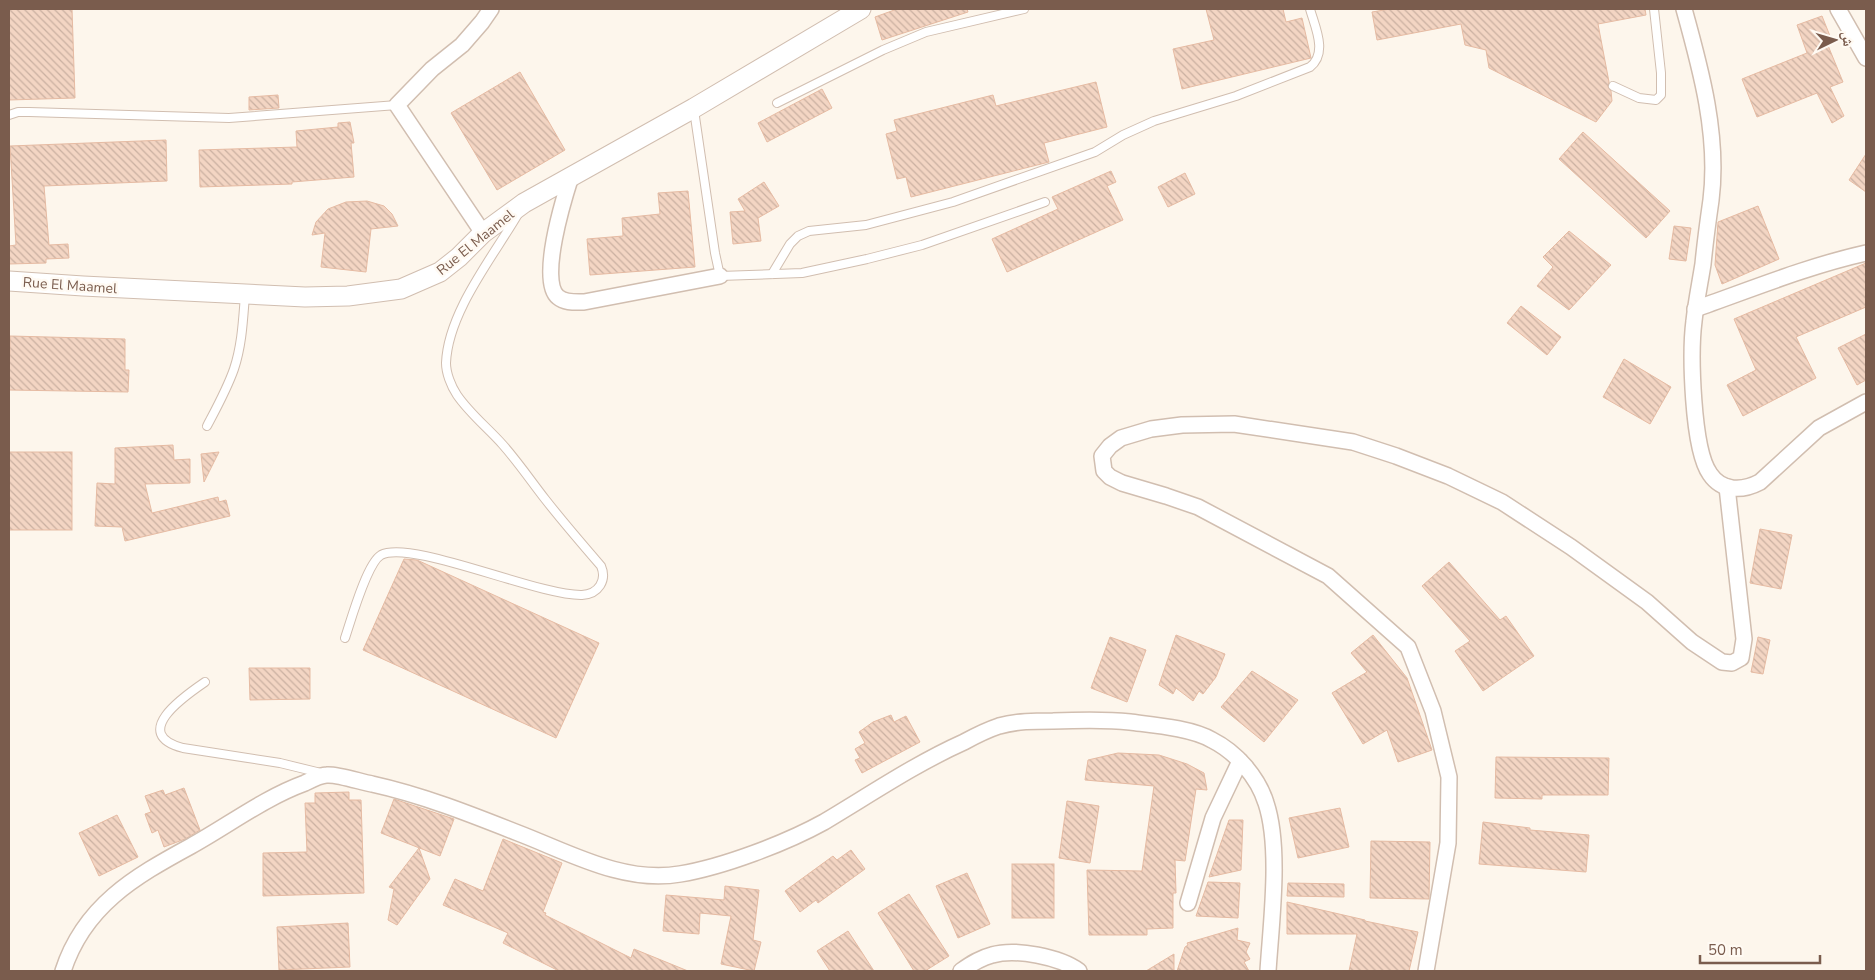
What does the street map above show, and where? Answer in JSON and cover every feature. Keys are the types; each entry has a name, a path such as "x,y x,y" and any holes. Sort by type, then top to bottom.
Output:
{"street":[{"path":"483,233 397,105 432,69 462,45 491,9"},
{"name":"Rue El Maamel","path":"9,280 83,286 305,297 348,296 401,289 440,272 459,257 483,233 524,203 694,108 861,9"},
{"path":"1684,9 1702,83 1713,159 1712,191 1694,322 1693,397 1705,467 1714,479 1727,487 1738,489 1750,487 1760,482 1819,428 1866,402"},
{"path":"1838,9 1866,58"},
{"path":"571,176 560,210 552,260 552,290 557,297 571,302 584,302 720,276"},
{"path":"1695,310 1801,272 1843,258 1866,253"},
{"path":"1426,971 1448,843 1448,777 1434,712 1408,647 1328,576 1198,507 1122,483 1110,477 1104,471 1102,456 1110,446 1121,438 1138,432 1167,427 1212,424 1234,424 1274,429 1352,442 1388,453 1448,476 1502,502 1571,547 1647,602 1692,642 1722,662 1732,663 1740,658 1744,639 1727,487"},
{"path":"63,971 67,958 83,929 100,907 116,892 169,858 282,792 326,774 396,789 440,803 611,869 645,876 677,875 714,866 771,846 819,824 929,758 1000,726 1018,722 1070,720 1116,720 1177,728 1211,739 1240,761 1254,777 1266,803 1271,827 1273,863 1268,971"},
{"path":"1188,903 1213,818 1240,761"},
{"path":"961,971 973,962 994,954 1017,953 1046,956 1070,964 1079,971"}],"lane":[{"path":"777,103 883,50 926,32 1024,9"},
{"path":"772,274 790,244 798,236 809,231 866,225 953,202 1095,152 1123,135 1154,121 1236,96 1310,67 1316,63 1319,55 1319,44 1310,9"},
{"path":"1613,86 1647,100 1656,100 1660,95 1661,73 1654,9"},
{"path":"9,115 18,112 29,112 229,118 397,105"},
{"path":"694,108 720,276 802,273 867,259 922,245 1045,202"},
{"path":"345,638 374,562 386,553 410,553 531,586 573,594 584,595 593,592 600,586 603,580 604,574 601,566 503,445 469,410 456,393 449,378 446,364 448,347 463,306 474,283 524,203"},
{"path":"207,426 234,368 242,333 245,293"},
{"path":"205,682 186,695 165,716 161,724 160,733 163,740 169,745 280,763 326,774"}],"building":[{"path":"9,9 72,9 75,98 9,100"},
{"path":"897,9 967,9 968,12 882,40 875,17"},
{"path":"1206,9 1283,9 1286,22 1302,18 1311,58 1182,89 1173,49 1214,40"},
{"path":"1390,9 1645,9 1646,15 1598,24 1612,101 1596,122 1489,68 1486,50 1465,45 1461,24 1377,40 1372,12"},
{"path":"1822,16 1832,41 1827,43 1843,82 1830,87 1844,116 1832,123 1817,93 1757,117 1742,79 1807,53 1797,25"},
{"path":"520,72 565,150 497,190 451,113"},
{"path":"1096,82 1107,127 1044,143 1049,162 911,197 906,177 897,179 886,134 897,131 894,120 993,95 996,106"},
{"path":"822,89 832,108 767,142 758,123"},
{"path":"278,95 279,108 249,110 249,97"},
{"path":"350,122 354,143 351,143 354,177 292,182 292,184 200,187 199,150 297,147 296,131 338,127 338,123"},
{"path":"1583,132 1670,211 1646,238 1559,159"},
{"path":"166,140 167,181 44,186 49,245 68,244 69,258 46,259 46,263 9,264 9,246 16,245 10,146"},
{"path":"1866,154 1866,192 1849,180"},
{"path":"1111,171 1116,182 1107,186 1123,220 1007,272 992,239 1058,209 1052,197"},
{"path":"1185,173 1195,194 1168,207 1158,187"},
{"path":"764,182 779,206 758,218 761,241 733,244 730,212 745,211 738,199"},
{"path":"688,191 695,267 590,275 587,239 623,236 622,218 660,214 658,193"},
{"path":"367,201 384,206 392,214 398,226 371,229 366,272 321,267 325,233 312,235 316,222 328,209 346,202"},
{"path":"1758,206 1779,259 1722,284 1715,265 1718,222"},
{"path":"1674,226 1691,228 1686,261 1669,259"},
{"path":"1569,231 1611,265 1569,310 1537,286 1553,267 1543,257"},
{"path":"1866,263 1866,307 1796,337 1816,378 1743,416 1727,385 1756,370 1734,319"},
{"path":"1521,306 1561,337 1547,355 1507,323"},
{"path":"1866,334 1866,380 1857,385 1838,348"},
{"path":"10,336 125,339 125,370 129,370 128,392 9,390"},
{"path":"1624,359 1671,387 1650,424 1603,397"},
{"path":"173,445 174,460 190,459 190,483 145,484 152,513 218,497 219,502 226,500 230,516 125,541 122,527 95,526 97,483 115,484 115,448"},
{"path":"9,452 72,452 72,530 9,530"},
{"path":"219,452 204,482 201,454"},
{"path":"1760,529 1792,535 1781,589 1750,583"},
{"path":"404,559 417,560 599,643 556,738 363,650"},
{"path":"1449,562 1500,620 1506,616 1534,656 1483,691 1455,651 1470,641 1422,586"},
{"path":"1176,635 1225,654 1216,677 1203,694 1199,691 1193,701 1176,688 1173,694 1159,685"},
{"path":"1373,635 1407,678 1432,750 1398,762 1387,730 1363,744 1332,693 1367,672 1351,653"},
{"path":"1110,637 1146,650 1127,702 1091,688"},
{"path":"1758,637 1770,640 1763,674 1751,672"},
{"path":"249,668 310,668 310,699 250,700"},
{"path":"1252,671 1298,700 1264,742 1221,707"},
{"path":"891,715 894,722 906,716 920,742 862,773 855,760 860,758 855,749 865,743 859,732 873,722"},
{"path":"1118,753 1159,755 1187,764 1204,773 1207,790 1196,789 1185,861 1175,860 1176,893 1173,893 1173,928 1147,929 1147,935 1089,935 1087,870 1142,871 1154,786 1085,780 1088,760"},
{"path":"1496,757 1609,758 1608,795 1542,795 1542,799 1495,798"},
{"path":"184,788 200,830 185,839 164,847 158,830 152,833 145,814 151,812 145,796 163,790 165,795"},
{"path":"349,792 349,800 361,800 364,893 263,896 263,853 307,852 305,803 315,803 315,793"},
{"path":"394,799 454,819 440,856 381,833"},
{"path":"1067,801 1099,806 1090,863 1059,858"},
{"path":"1340,808 1349,847 1298,858 1289,818"},
{"path":"117,815 138,857 99,876 79,833"},
{"path":"1229,820 1243,820 1241,870 1209,877"},
{"path":"1483,822 1530,828 1530,830 1589,835 1586,872 1479,864"},
{"path":"503,839 562,863 543,912 546,913 545,915 631,958 634,949 688,971 559,971 503,943 508,933 443,905 455,879 483,891"},
{"path":"1371,841 1430,842 1429,899 1370,898"},
{"path":"419,848 430,879 397,925 388,920 394,889 389,887"},
{"path":"851,850 865,869 818,903 816,900 800,912 785,891 833,856 837,860"},
{"path":"1012,864 1054,864 1054,918 1012,918"},
{"path":"967,873 990,924 958,938 936,886"},
{"path":"1208,882 1240,883 1238,918 1196,916"},
{"path":"1288,883 1344,884 1344,897 1287,896"},
{"path":"725,886 759,890 753,940 761,942 754,971 721,964 731,916 700,913 699,934 663,931 666,895 724,900"},
{"path":"909,894 949,956 925,971 914,971 878,913"},
{"path":"1287,902 1418,932 1409,971 1349,971 1357,934 1287,934"},
{"path":"348,923 350,967 279,970 277,927"},
{"path":"1238,928 1237,940 1250,943 1246,952 1250,959 1244,962 1249,971 1177,971 1185,947 1188,945 1187,943"},
{"path":"848,931 874,971 830,971 817,951"},
{"path":"1174,954 1174,971 1146,971"}]}
